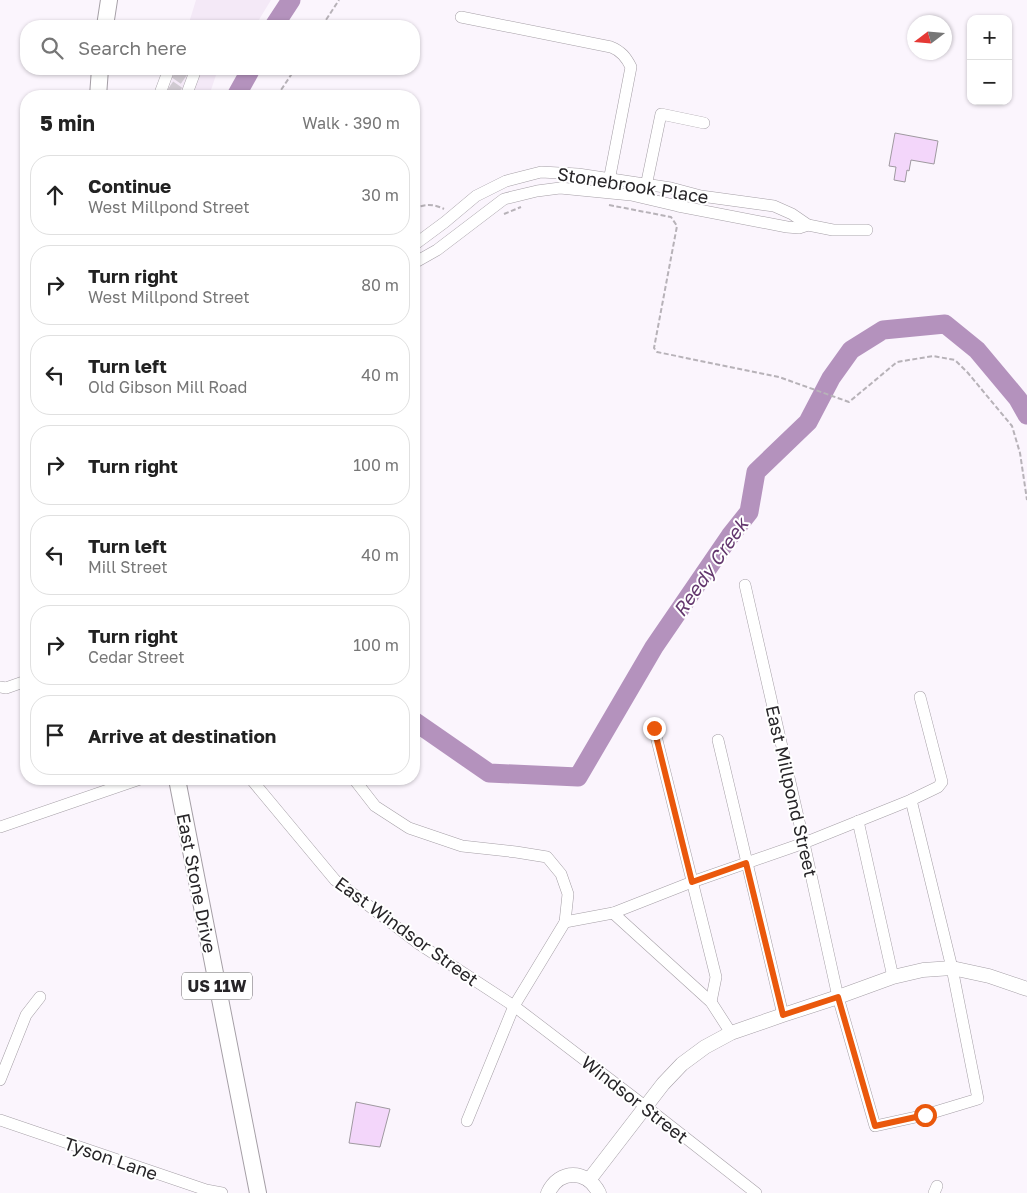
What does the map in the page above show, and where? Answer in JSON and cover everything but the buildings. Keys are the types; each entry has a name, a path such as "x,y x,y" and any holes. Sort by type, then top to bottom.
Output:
{"highway":[{"path":"106,20 109,0"},
{"path":"98,90 100,75"},
{"name":"East Stone Drive","path":"178,785 258,1193"}],"main road":[{"path":"589,1180 645,1106 682,1064 705,1047 731,1034 893,977 922,970 952,968 989,976 1027,989"},
{"path":"548,1193 557,1181 573,1175 589,1180 599,1193"}],"street":[{"path":"462,17 611,47 619,50 627,59 631,67 607,192"},
{"path":"163,90 170,75"},
{"path":"185,90 192,75"},
{"path":"644,198 660,114 704,123"},
{"name":"Stonebrook Place","path":"420,240 476,196 506,181 541,172 578,174 671,188 701,196 774,206 792,214 808,225 833,230 867,230"},
{"name":"Stonebrook Place","path":"420,260 437,250 504,199 560,188 631,195 787,227 799,228 808,225"},
{"name":"East Millpond Street","path":"745,586 838,997 875,1126 925,1115 978,1099 952,968"},
{"path":"0,687 6,688 20,683"},
{"path":"565,922 613,913 692,882 804,843 911,800 938,787 942,782 920,697"},
{"path":"654,728 716,978 711,1002"},
{"path":"718,740 783,1015"},
{"path":"0,827 122,785"},
{"name":"East Windsor Street","path":"256,785 335,880 419,944 514,1006"},
{"path":"359,785 375,806 409,828 462,846 547,857 561,874 568,894 565,922 514,1006 467,1121"},
{"path":"911,800 952,968"},
{"path":"858,821 893,977"},
{"path":"613,913 711,1002 731,1034"},
{"path":"0,1080 26,1015 40,997"},
{"name":"Windsor Street","path":"514,1006 756,1193"},
{"name":"Tyson Lane","path":"0,1120 206,1190 222,1193"}],"path":[{"path":"326,20 338,0"},
{"path":"281,90 291,75"},
{"path":"420,207 429,204 441,207 454,214"},
{"path":"500,215 526,205"},
{"path":"609,205 672,217 677,226 654,348 657,352 779,377 849,402 897,362 933,356 955,360 1012,426 1020,453 1027,500"}],"shaded area":[{"path":"196,0 271,0 259,20 190,20"},
{"path":"173,75 216,75 211,90 169,90"}],"waterway":[{"name":"Reedy Creek","path":"278,20 291,0"},
{"name":"Reedy Creek","path":"239,90 248,75"},
{"name":"Reedy Creek","path":"420,725 489,773 578,777 654,647 730,536 749,512 756,472 808,422 831,378 851,350 883,330 945,324 977,350 1018,399 1027,415"}],"tunnel":[{"path":"178,75 185,80"},
{"path":"170,86 176,90"}],"route":[{"path":"654,728 692,882 746,863 783,1015 838,997 875,1126 925,1115"}]}
